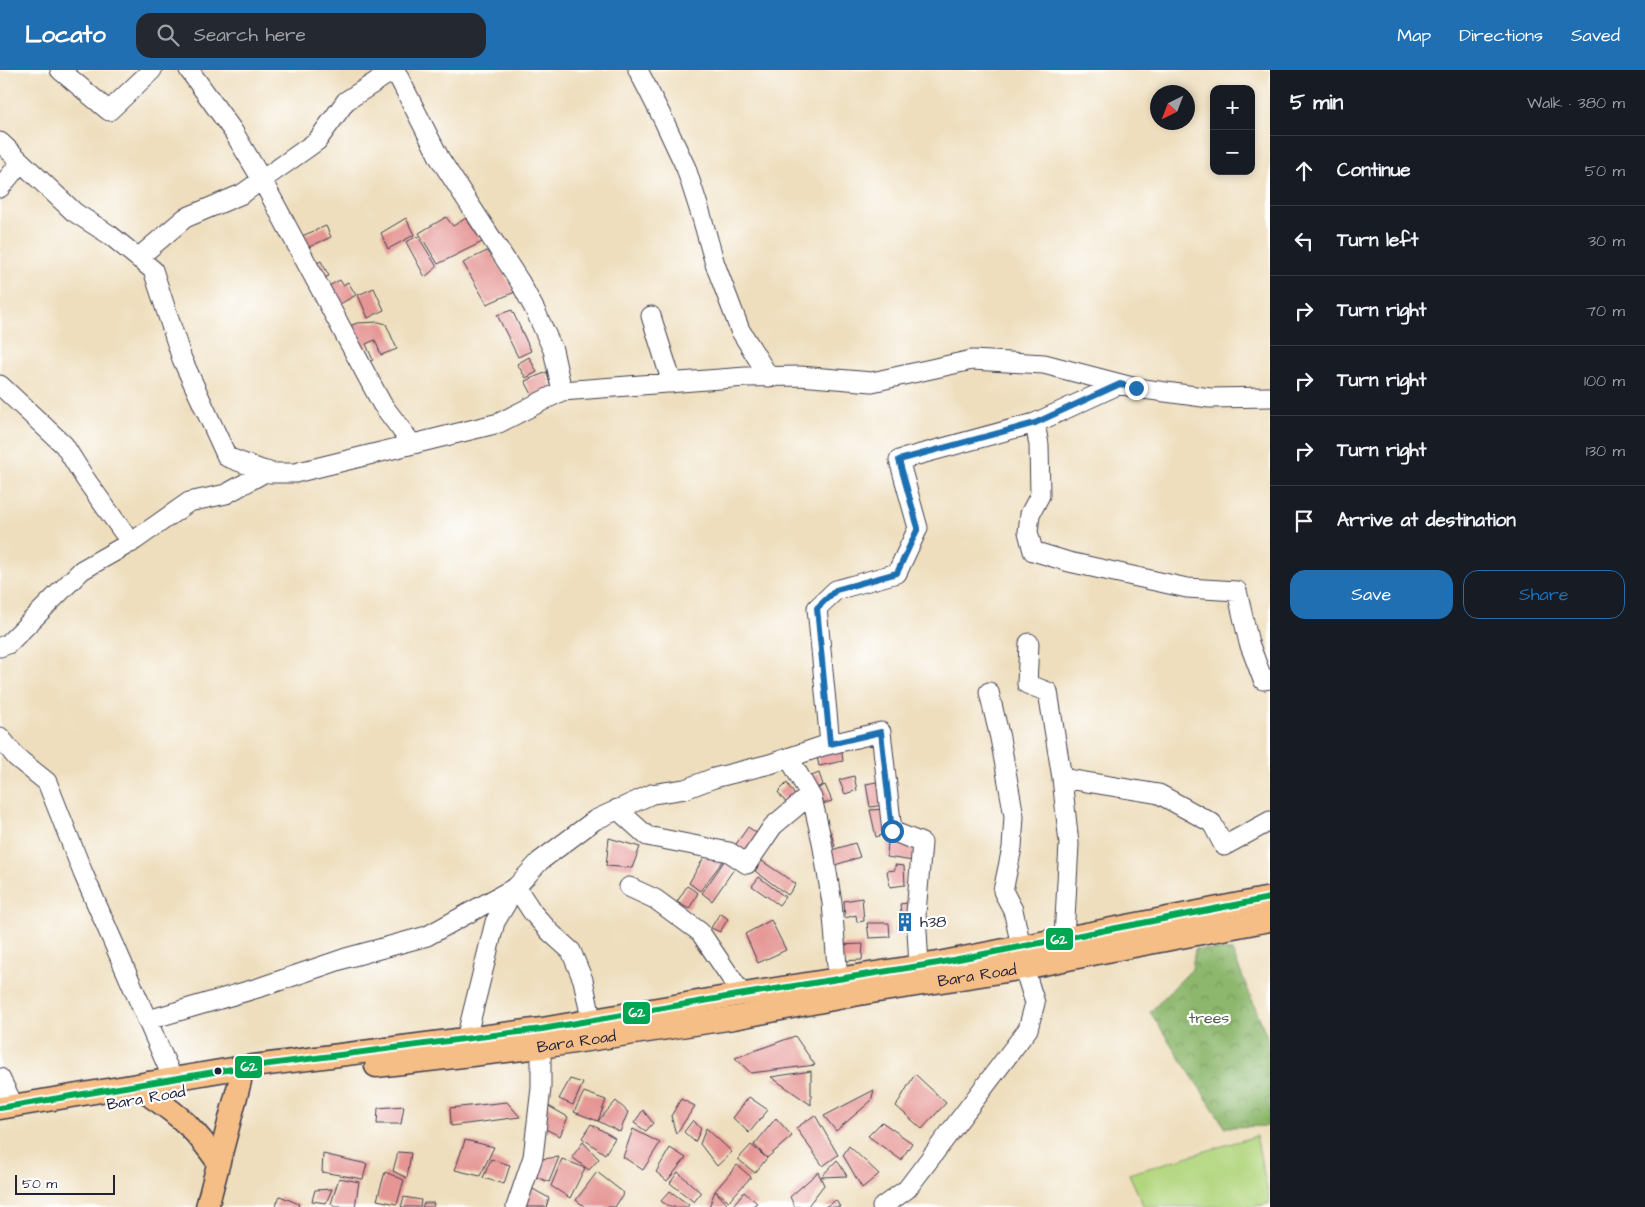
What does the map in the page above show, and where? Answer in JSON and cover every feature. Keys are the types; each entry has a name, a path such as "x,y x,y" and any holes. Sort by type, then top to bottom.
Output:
{"main road":[{"path":"7,1107 150,1090 173,1079 239,1075 466,1038 542,1029 594,1030 643,1022 742,994 919,966 1270,898"},
{"name":"Bara Road","path":"643,1022 734,1018 859,994 1024,968 1270,920"},
{"path":"1021,946 1024,968"},
{"name":"Bara Road","path":"0,1124 150,1090 239,1075 541,1047 594,1030"},
{"path":"207,1207 239,1075"},
{"path":"150,1090 190,1126 218,1162"}],"street":[{"path":"60,70 109,111 152,70"},
{"path":"189,70 232,131 262,180 382,404 412,444"},
{"path":"138,258 185,218 242,194 317,141 346,101 395,70 440,159 520,282 535,310 553,350 562,391"},
{"path":"638,70 686,168 714,264 740,330 769,377"},
{"path":"0,142 74,212 110,235 153,270 182,359 227,457 267,471 295,473 499,423 562,391 800,376 872,382 972,360 1044,364 1136,388 1210,398 1270,397"},
{"path":"0,188 21,162"},
{"path":"651,316 672,383"},
{"path":"830,744 817,608 836,590 897,573 918,528 899,460 1035,423 1120,384"},
{"path":"0,385 64,445 86,480 131,543"},
{"path":"1035,423 1039,445 1040,495 1030,514 1028,532 1033,551 1069,562 1187,588 1238,591 1249,643 1263,680 1270,679"},
{"path":"0,647 8,644 82,570 131,543 189,502 226,494 267,471"},
{"path":"1029,643 1027,684 1048,692 1062,778 1069,844 1064,938"},
{"path":"989,692 1000,738 1014,816 1012,848 1003,891 1013,910 1021,946"},
{"path":"466,1038 495,922 516,887 540,861 595,820 652,794 685,789 714,778 770,764 830,744 881,732 892,831 922,843 916,913 919,966"},
{"path":"0,737 16,757 47,782 82,873 173,1079"},
{"path":"789,758 810,795 822,842 832,903 838,979"},
{"path":"1062,778 1159,794 1212,822 1224,846 1270,821"},
{"path":"617,809 646,836 729,852 747,864 772,826 810,795"},
{"path":"148,1020 261,987 346,958 427,936 516,887"},
{"path":"516,887 533,912 550,932 571,951 583,980 594,1030"},
{"path":"629,887 655,899 700,932 742,994"},
{"path":"882,1207 907,1189 1028,1028 1035,1003 1024,968"},
{"path":"516,1207 533,1157 541,1088 541,1047"},
{"path":"0,1078 7,1107"}],"green space":[{"name":"trees","path":"1195,949 1232,951 1266,1034 1270,1063 1270,1126 1225,1127 1150,1012 1192,969"},
{"path":"1256,1136 1270,1203 1252,1207 1144,1207 1129,1174"}],"building":[{"path":"446,217 453,226 466,218 482,242 438,264 419,233"},
{"path":"406,218 414,235 388,249 381,233"},
{"path":"326,226 331,237 302,250 297,238"},
{"path":"418,236 437,267 425,277 406,242"},
{"path":"489,250 515,292 487,304 463,263"},
{"path":"321,261 329,276 318,280 311,266"},
{"path":"340,280 343,285 348,282 356,295 333,308 323,289"},
{"path":"374,288 384,310 368,318 358,295"},
{"path":"512,310 531,351 518,357 497,315"},
{"path":"379,322 386,324 397,349 381,355 375,340 366,344 373,360 361,365 345,328 357,323"},
{"path":"529,357 537,372 526,378 517,364"},
{"path":"547,372 552,393 535,400 525,381"},
{"path":"841,745 843,761 819,766 816,752"},
{"path":"819,773 823,785 812,790 807,778"},
{"path":"854,776 857,790 845,794 839,780"},
{"path":"881,781 884,805 870,807 866,784"},
{"path":"787,783 799,802 790,808 778,792"},
{"path":"825,785 832,801 816,806 811,792"},
{"path":"886,809 890,832 876,837 870,810"},
{"path":"748,827 758,834 712,901 702,893"},
{"path":"831,832 835,846 825,849 822,835"},
{"path":"609,838 640,847 632,868 606,866"},
{"path":"888,840 915,847 913,861 887,857"},
{"path":"855,843 860,857 829,867 825,852"},
{"path":"706,854 726,857 700,891 689,883"},
{"path":"762,861 796,884 788,895 755,871"},
{"path":"895,865 904,866 905,885 890,887 887,871 895,870"},
{"path":"759,877 785,897 779,905 752,886"},
{"path":"687,886 698,893 689,909 677,902"},
{"path":"862,898 864,921 857,922 856,915 845,918 844,901"},
{"path":"914,902 909,912 901,912 900,904"},
{"path":"720,913 728,919 720,932 711,928"},
{"name":"h38","path":"899,915 912,915 912,929 898,928"},
{"path":"771,920 786,950 758,963 745,934"},
{"path":"867,923 889,923 890,937 869,938"},
{"path":"863,944 862,960 839,961 838,945"},
{"path":"795,1036 815,1065 751,1073 735,1058"},
{"path":"811,1071 811,1105 771,1077"},
{"path":"915,1074 946,1103 922,1129 896,1106"},
{"path":"570,1079 583,1083 573,1105 559,1099"},
{"path":"874,1090 871,1101 836,1131 824,1116"},
{"path":"584,1092 606,1100 598,1121 574,1112"},
{"path":"749,1097 768,1110 749,1133 733,1118"},
{"path":"681,1099 695,1106 676,1134 671,1116"},
{"path":"616,1101 628,1112 620,1132 598,1121"},
{"path":"507,1102 520,1117 451,1126 450,1108"},
{"path":"545,1104 568,1117 560,1136 541,1127"},
{"path":"404,1106 401,1124 377,1124 378,1108"},
{"path":"643,1110 653,1123 646,1131 634,1123"},
{"path":"815,1115 838,1155 823,1166 796,1128"},
{"path":"776,1118 792,1136 767,1158 754,1145"},
{"path":"693,1120 701,1129 695,1142 684,1132"},
{"path":"882,1122 912,1143 901,1160 868,1136"},
{"path":"591,1124 615,1138 605,1154 582,1138"},
{"path":"706,1128 732,1152 717,1166 700,1144"},
{"path":"633,1129 660,1143 643,1170 623,1157"},
{"path":"465,1140 494,1147 480,1176 455,1170"},
{"path":"583,1142 599,1159 589,1170 572,1157"},
{"path":"751,1145 767,1158 755,1173 738,1159"},
{"path":"849,1146 879,1174 862,1188 843,1155"},
{"path":"670,1148 686,1158 667,1181 656,1172"},
{"path":"398,1152 411,1153 407,1178 393,1171"},
{"path":"323,1154 367,1164 363,1179 322,1172"},
{"path":"559,1157 549,1182 536,1177 542,1159"},
{"path":"491,1159 510,1165 504,1184 483,1178"},
{"path":"562,1159 585,1168 570,1198 551,1186"},
{"path":"837,1160 847,1176 821,1177"},
{"path":"737,1165 751,1177 729,1201 715,1191"},
{"path":"385,1172 404,1180 397,1204 377,1200"},
{"path":"597,1172 624,1193 615,1207 585,1207 576,1200"},
{"path":"678,1172 701,1193 694,1202 670,1183"},
{"path":"818,1172 824,1185 807,1207 795,1207 790,1197"},
{"path":"339,1178 359,1182 355,1207 335,1207 331,1204"},
{"path":"529,1187 549,1198 546,1207 524,1207"},
{"path":"332,1189 326,1203 312,1201 315,1190"},
{"path":"670,1191 689,1205 687,1207 670,1207 661,1201"},
{"path":"715,1191 727,1204 725,1207 709,1207"},
{"path":"744,1192 757,1203 751,1207 735,1207 733,1205"},
{"path":"280,1196 299,1204 298,1207 275,1207"},
{"path":"404,1197 421,1200 420,1207 401,1207"},
{"path":"836,1200 840,1207 825,1207"},
{"path":"424,1203 434,1203 433,1207 422,1207"}],"transit line":[{"name":"62","path":"0,1108 238,1068 542,1029 938,963 1270,898"}],"place":[{"name":"h38","path":"905,922"}],"route":[{"path":"892,831 881,732 830,744 817,608 836,590 897,573 918,528 899,460 1035,423 1120,384 1136,388"}]}
